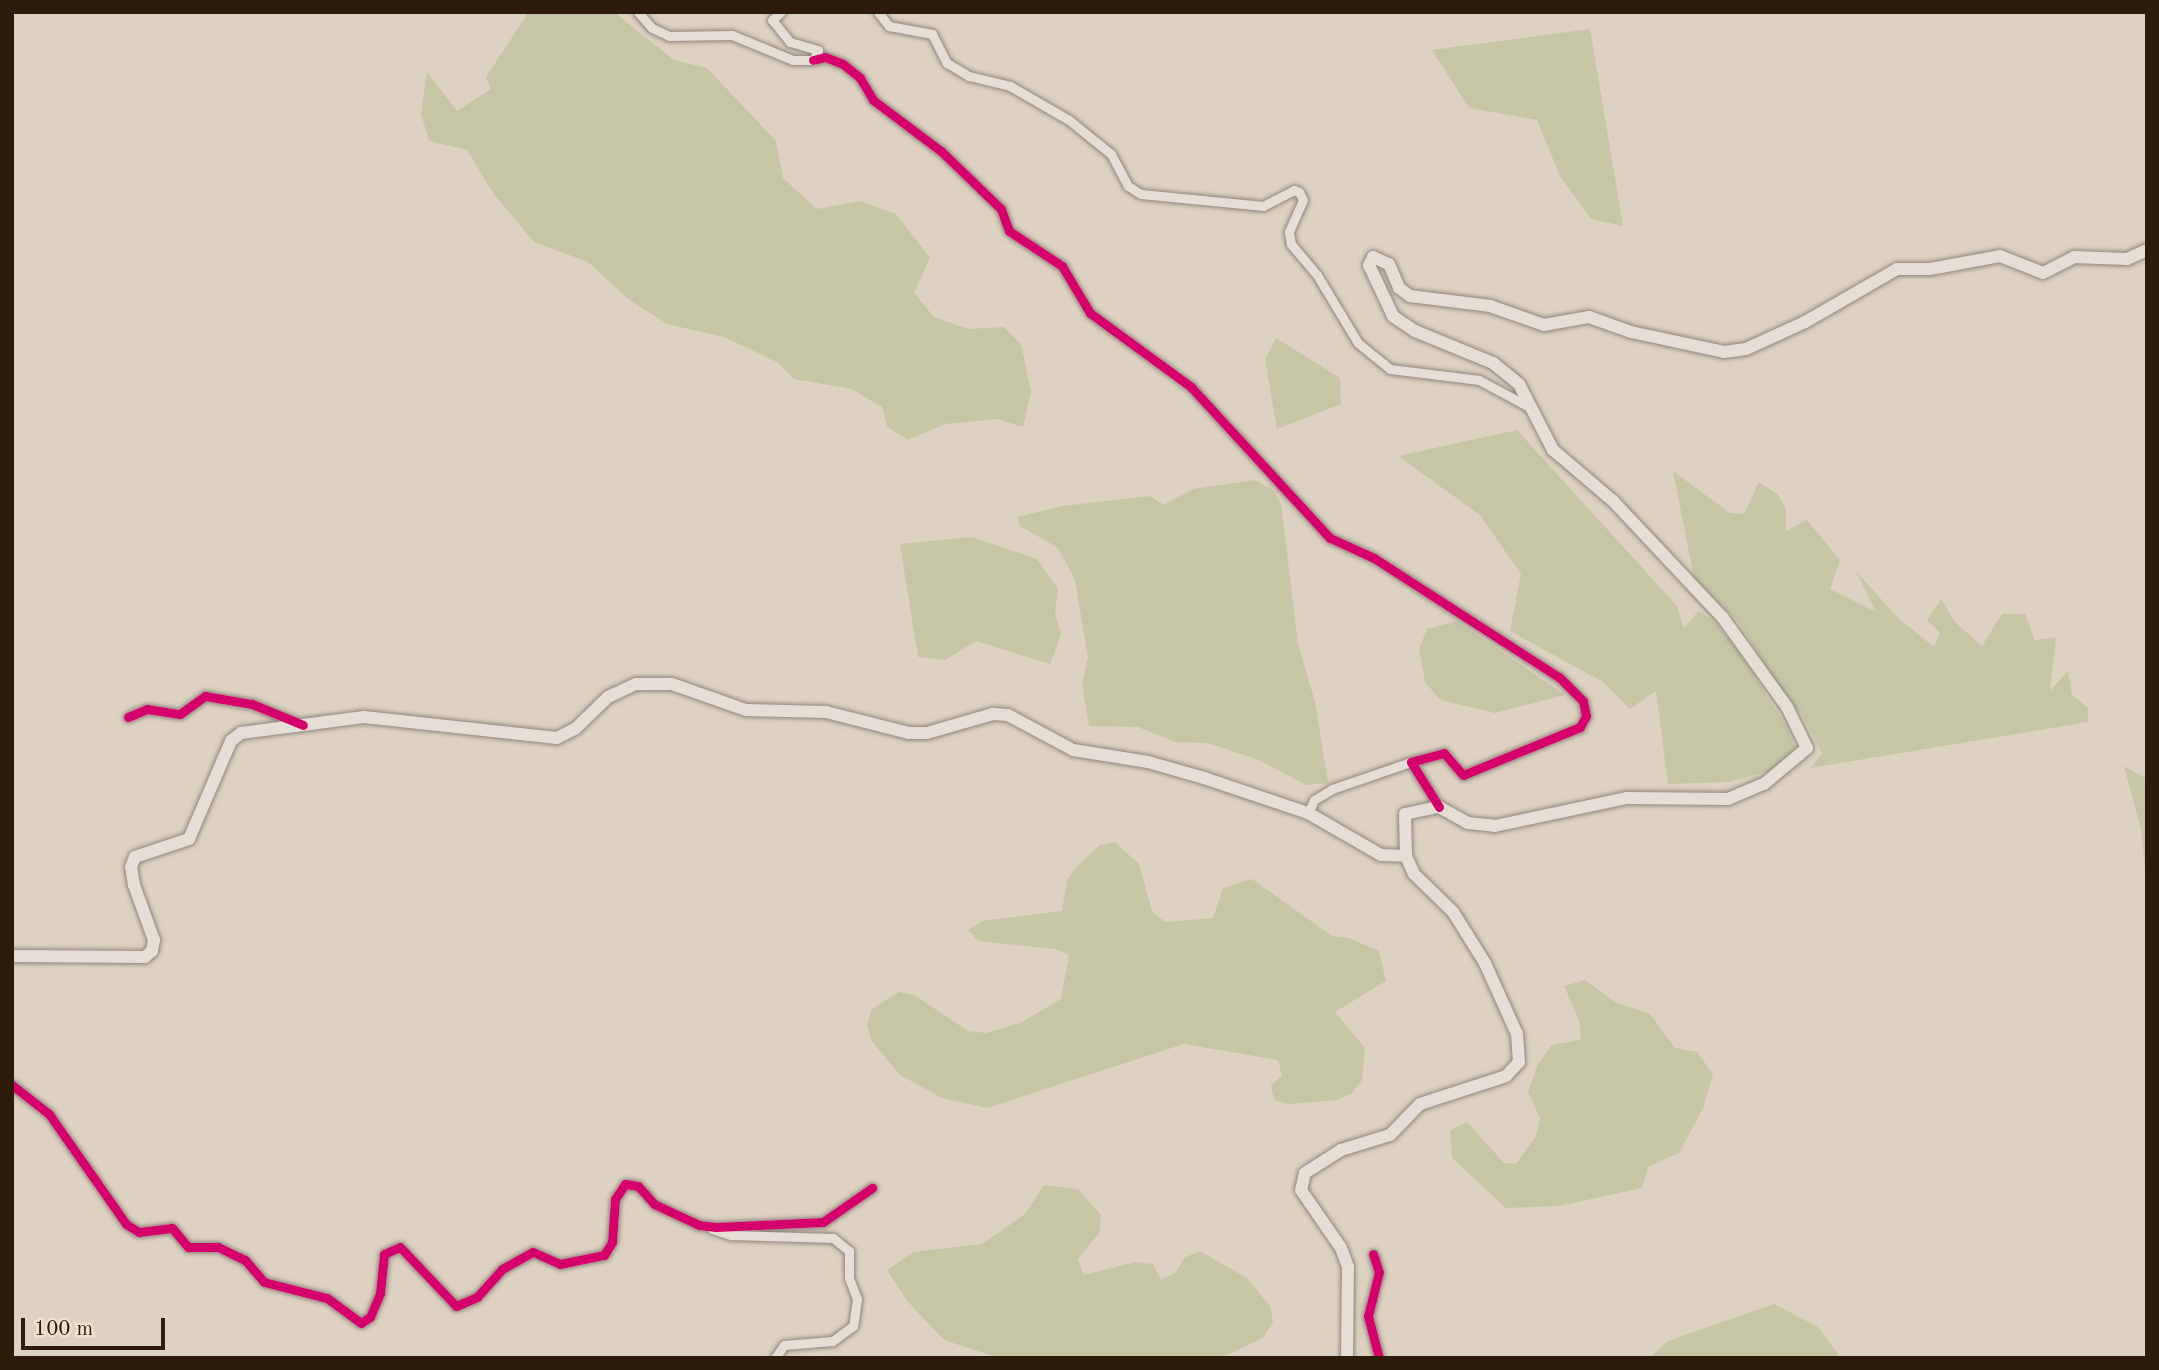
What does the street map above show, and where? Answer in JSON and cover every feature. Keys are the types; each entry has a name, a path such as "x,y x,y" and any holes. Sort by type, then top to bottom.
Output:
{"main road":[{"path":"1347,1358 1348,1268 1341,1248 1301,1190 1305,1172 1341,1150 1390,1135 1420,1104 1506,1076 1518,1062 1517,1034 1485,962 1453,912 1414,874 1406,856 1405,814 1438,807 1468,823 1495,826 1627,798 1728,799 1764,784 1807,748 1787,707 1723,618 1613,500 1553,450 1519,384 1493,363 1415,331 1392,316 1369,265 1373,257 1390,264 1399,288 1410,296 1490,306 1537,324 1590,317 1631,332 1724,352 1746,349 1805,323 1897,269 1930,269 2000,256 2043,273 2074,257 2127,259 2147,250"},
{"path":"12,956 145,957 155,940 134,885 131,867 135,857 189,839 231,741 241,733 364,717 557,738 575,729 624,687 671,684 746,710 786,708 826,712 909,733 927,733 993,714 1008,715 1073,750 1148,762 1308,813 1381,855 1406,856"}],"street":[{"path":"638,12 652,28 669,36 732,35 793,60 825,57 843,64 860,78 873,100 942,151 1001,209 1009,231 1062,266 1090,313 1191,387 1330,538 1374,558 1559,677 1583,701 1586,716 1580,727 1463,775 1444,753 1332,789 1314,800 1308,813"},
{"path":"781,12 772,20 790,42 818,50 813,60"},
{"path":"878,12 889,26 932,34 947,63 968,76 1010,86 1069,120 1111,154 1128,186 1140,194 1263,206 1294,190 1299,192 1303,200 1289,232 1291,244 1317,275 1358,343 1390,369 1479,380 1534,409"},
{"path":"128,717 147,709 180,714 205,696 252,704 303,725"},
{"path":"1411,762 1438,807"},
{"path":"12,1085 49,1114 126,1224 139,1232 172,1228 188,1247 218,1247 245,1260 264,1282 327,1298 361,1324 370,1317 380,1293 384,1254 400,1247 456,1306 477,1297 502,1269 533,1252 560,1264 604,1255 612,1242 615,1199 625,1184 638,1186 654,1203 701,1225 731,1235 833,1238 849,1251 849,1278 857,1299 853,1326 832,1341 784,1345 775,1358"},
{"path":"701,1225 823,1222 872,1188"},
{"path":"1373,1254 1379,1272 1368,1316 1379,1358"}],"green space":[{"path":"614,12 674,60 707,68 776,141 783,178 817,209 860,201 896,214 930,258 914,293 934,317 968,329 1004,327 1021,344 1031,391 1023,427 997,419 945,424 908,440 887,427 882,407 852,389 794,379 777,362 724,337 667,324 627,298 588,262 534,242 493,193 467,150 429,141 421,114 427,72 457,111 491,89 486,77 528,13"},
{"path":"1590,29 1623,226 1591,219 1560,176 1537,120 1469,108 1432,50"},
{"path":"1276,338 1340,378 1341,404 1277,429 1265,359"},
{"path":"1517,430 1677,606 1684,629 1698,611 1715,622 1741,655 1788,729 1794,747 1786,767 1728,782 1668,784 1656,691 1630,709 1603,682 1510,631 1521,574 1480,515 1398,456"},
{"path":"1673,471 1730,513 1744,514 1759,482 1778,495 1786,509 1786,531 1807,520 1840,560 1830,589 1876,612 1856,571 1898,618 1934,647 1940,633 1927,620 1941,599 1955,622 1982,646 2002,614 2025,614 2035,640 2056,637 2050,691 2068,671 2072,695 2088,708 2088,722 1810,768 1822,753 1801,713 1788,702 1738,621 1694,578"},
{"path":"1255,480 1274,491 1281,504 1298,644 1315,702 1328,783 1306,785 1259,760 1208,743 1175,742 1138,727 1089,726 1082,685 1088,657 1075,580 1058,548 1020,526 1017,517 1062,506 1150,496 1164,505 1193,489"},
{"path":"972,537 1037,559 1058,589 1055,613 1061,635 1050,664 976,641 945,660 918,657 900,544"},
{"path":"1457,621 1565,695 1495,713 1440,700 1425,682 1419,649 1427,629"},
{"path":"2124,766 2147,779 2147,888 2141,829"},
{"path":"1115,842 1139,864 1152,911 1165,922 1213,918 1223,888 1252,879 1332,936 1349,938 1379,951 1386,981 1335,1012 1365,1048 1362,1080 1352,1093 1337,1100 1289,1104 1274,1100 1271,1085 1282,1076 1278,1060 1184,1044 987,1108 942,1098 900,1075 871,1040 867,1024 872,1009 899,992 914,995 968,1031 986,1033 1020,1023 1061,999 1069,955 1055,949 978,941 968,930 982,921 1062,911 1067,880 1076,867 1100,845"},
{"path":"1585,980 1615,1002 1650,1014 1675,1048 1697,1052 1713,1074 1703,1108 1679,1153 1648,1167 1642,1188 1559,1206 1506,1208 1452,1158 1450,1130 1467,1122 1504,1163 1516,1164 1536,1136 1540,1118 1528,1092 1538,1064 1552,1045 1581,1040 1579,1020 1564,986"},
{"path":"1044,1185 1078,1189 1101,1215 1100,1232 1078,1259 1084,1275 1135,1262 1153,1264 1161,1280 1176,1272 1184,1258 1200,1251 1247,1278 1270,1306 1273,1322 1263,1338 1220,1358 999,1358 944,1340 908,1302 887,1270 913,1252 982,1244 1025,1214"},
{"path":"1774,1304 1818,1327 1841,1358 1649,1358 1668,1341"}],"cycle path":[{"path":"813,60 825,57 843,64 860,78 873,100 941,151 1001,209 1009,231 1062,266 1090,313 1191,387 1330,538 1374,558 1559,677 1583,701 1586,716 1580,727 1463,775 1444,753 1411,762 1439,807"},
{"path":"128,717 147,709 180,714 205,696 252,704 303,725"},
{"path":"12,1085 49,1114 126,1224 139,1232 172,1228 188,1247 218,1247 245,1260 264,1282 327,1298 361,1323 370,1317 380,1293 384,1254 400,1247 456,1306 477,1297 502,1269 533,1252 560,1264 604,1255 612,1242 615,1199 625,1184 638,1186 654,1204 699,1225 716,1227 823,1222 872,1188"},
{"path":"1373,1254 1379,1272 1368,1316 1379,1358"}]}
